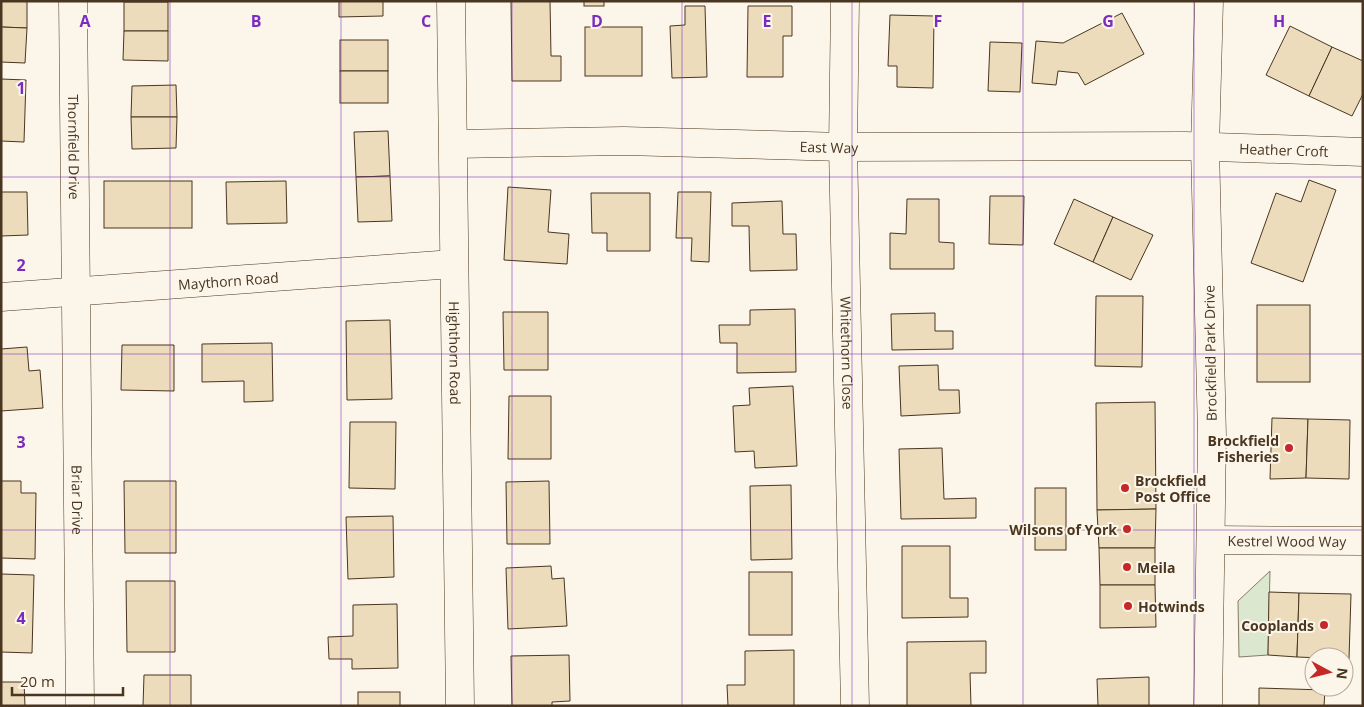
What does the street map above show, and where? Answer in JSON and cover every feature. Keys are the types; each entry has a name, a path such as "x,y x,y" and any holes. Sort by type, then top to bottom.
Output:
{"street":[{"name":"Thornfield Drive","path":"73,1 75,293"},
{"name":"Highthorn Road","path":"451,1 454,144 453,264 459,473 460,706"},
{"name":"Whitethorn Close","path":"845,1 843,147 855,706"},
{"name":"Brockfield Park Drive","path":"1208,706 1212,540 1212,436 1205,147 1210,1"},
{"name":"East Way","path":"454,144 624,142 843,147 1205,147"},
{"name":"Heather Croft","path":"1205,147 1363,152"},
{"name":"Maythorn Road","path":"1,297 453,264"},
{"name":"Briar Drive","path":"75,293 80,706"},
{"name":"Kestrel Wood Way","path":"1212,540 1363,541"}],"green space":[{"path":"1270,571 1268,655 1239,657 1238,601"}],"building":[{"path":"1,1 27,1 27,28 1,27"},
{"path":"339,1 383,1 383,16 339,17"},
{"path":"511,1 550,1 551,56 561,56 561,81 512,81"},
{"path":"584,1 604,1 604,6 584,6"},
{"path":"124,2 168,2 168,31 124,31"},
{"path":"685,6 705,6 707,77 672,78 670,26 685,25"},
{"path":"748,6 792,6 792,36 783,36 783,77 747,77"},
{"path":"1122,13 1144,54 1085,85 1078,73 1058,71 1056,85 1032,83 1036,41 1063,43"},
{"path":"890,15 934,16 933,88 897,87 897,66 888,66"},
{"path":"1290,26 1332,47 1309,96 1266,75"},
{"path":"1,27 27,28 25,63 1,62"},
{"path":"585,27 642,27 642,76 585,76"},
{"path":"124,31 168,31 168,61 123,60"},
{"path":"340,40 388,40 388,71 340,71"},
{"path":"990,42 1022,43 1020,92 988,91"},
{"path":"1332,47 1363,61 1363,94 1352,116 1309,96"},
{"path":"340,71 388,71 388,103 340,103"},
{"path":"1,79 26,80 24,142 1,141"},
{"path":"176,85 177,117 131,117 132,86"},
{"path":"131,117 177,117 176,148 132,149"},
{"path":"388,131 390,176 356,177 354,132"},
{"path":"390,176 392,221 358,222 356,177"},
{"path":"1309,180 1336,190 1303,282 1251,263 1276,193 1301,202"},
{"path":"104,181 192,181 192,228 104,228"},
{"path":"286,181 287,223 227,224 226,182"},
{"path":"508,187 551,190 548,232 569,234 567,264 504,260"},
{"path":"1,192 27,192 28,235 1,236"},
{"path":"678,192 711,192 709,262 691,261 692,238 676,238"},
{"path":"591,193 650,193 650,251 607,251 607,233 592,233"},
{"path":"990,196 1024,196 1023,245 989,244"},
{"path":"907,199 939,199 939,242 954,243 954,269 890,269 890,233 906,234"},
{"path":"1074,199 1113,217 1093,262 1054,244"},
{"path":"782,201 783,234 796,234 797,270 750,271 749,226 732,226 732,203"},
{"path":"1113,217 1153,235 1131,280 1093,262"},
{"path":"1096,296 1143,296 1142,367 1095,366"},
{"path":"1257,305 1310,305 1310,382 1257,382"},
{"path":"795,309 796,372 737,373 737,343 720,343 719,325 750,325 750,310"},
{"path":"503,312 548,312 548,370 504,370"},
{"path":"935,313 935,331 953,331 953,349 892,350 891,314"},
{"path":"390,320 392,399 347,400 346,321"},
{"path":"272,343 273,401 244,402 244,381 202,382 202,344"},
{"path":"122,345 174,345 174,391 121,390"},
{"path":"27,347 29,371 40,370 43,408 1,411 1,349"},
{"path":"938,365 939,390 959,390 960,413 901,416 899,366"},
{"path":"793,386 797,466 755,468 754,451 735,452 733,406 750,405 749,388"},
{"path":"509,396 551,396 551,459 508,459"},
{"path":"1155,402 1156,509 1097,510 1096,403"},
{"name":"Brockfield Fisheries","path":"1272,418 1308,419 1306,478 1270,479"},
{"path":"1308,419 1350,420 1349,479 1306,478"},
{"path":"350,422 396,422 395,489 349,488"},
{"path":"942,448 944,499 976,498 976,518 901,519 899,449"},
{"path":"1,481 21,481 21,493 36,493 35,559 1,558"},
{"path":"124,481 176,481 176,553 125,553"},
{"path":"549,481 550,544 507,544 506,482"},
{"path":"791,485 792,559 751,560 750,486"},
{"path":"1035,488 1066,488 1066,550 1035,550"},
{"name":"Wilsons of York","path":"1156,509 1155,548 1099,548 1097,510"},
{"path":"393,516 394,577 348,579 346,517"},
{"path":"902,546 950,546 950,598 968,598 968,617 902,618"},
{"name":"Meila","path":"1099,548 1155,548 1155,585 1100,585"},
{"path":"551,566 552,579 564,578 567,626 508,629 506,568"},
{"path":"749,572 792,572 792,635 749,635"},
{"path":"1,574 34,575 32,653 1,652"},
{"path":"126,581 175,581 175,652 127,652"},
{"name":"Hotwinds","path":"1100,585 1155,585 1156,627 1100,628"},
{"path":"1269,592 1299,593 1297,657 1268,655"},
{"name":"Cooplands","path":"1299,593 1351,594 1349,647 1304,647 1304,657 1297,657"},
{"path":"397,604 398,668 352,669 352,659 329,659 328,637 353,636 353,605"},
{"path":"986,641 986,673 970,673 971,706 907,706 907,642"},
{"path":"794,650 794,706 728,706 727,685 745,685 745,651"},
{"path":"569,655 570,701 552,702 552,706 512,706 511,656"},
{"path":"144,675 191,675 191,706 143,706"},
{"path":"1149,677 1149,706 1098,706 1097,679"},
{"path":"1,682 24,682 25,706 1,706"},
{"path":"1259,688 1304,689 1304,697 1325,697 1324,706 1259,706"},
{"path":"358,692 400,692 400,706 358,706"}],"place":[{"name":"Brockfield Fisheries","path":"1289,448"},
{"name":"Brockfield Post Office","path":"1125,488"},
{"name":"Wilsons of York","path":"1127,529"},
{"name":"Meila","path":"1127,567"},
{"name":"Hotwinds","path":"1128,606"},
{"name":"Cooplands","path":"1324,625"}]}
